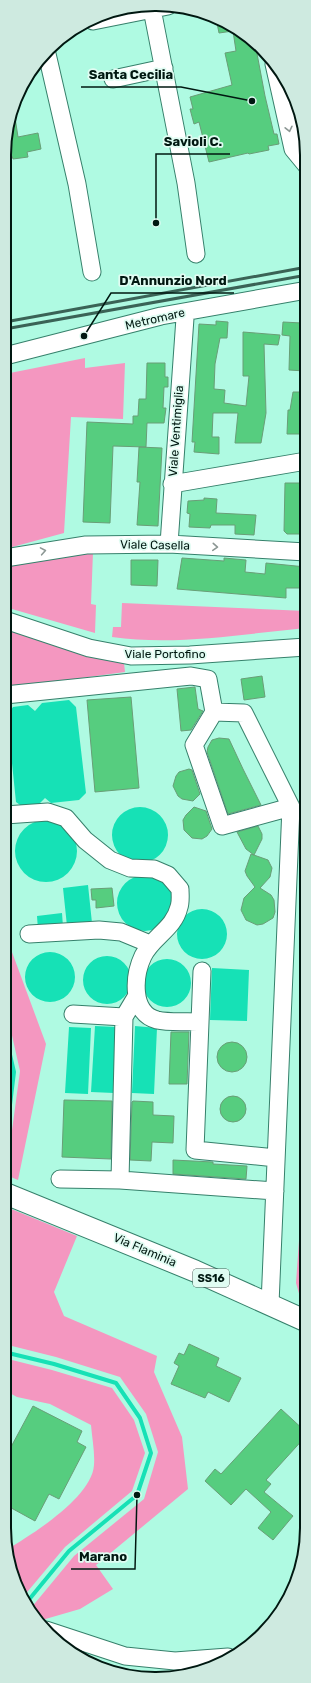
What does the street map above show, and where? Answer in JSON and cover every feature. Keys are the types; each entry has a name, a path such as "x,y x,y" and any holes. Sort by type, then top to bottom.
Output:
{"main road":[{"name":"Via Flaminia","path":"11,1196 116,1238 300,1318"}],"street":[{"path":"154,11 165,58 186,182 196,254"},
{"path":"113,79 165,58"},
{"path":"48,59 77,184 92,272"},
{"path":"277,76 293,149 300,158"},
{"name":"Metromare","path":"11,354 161,316 300,291"},
{"path":"224,312 300,301"},
{"name":"Viale Ventimiglia","path":"169,544 172,484 185,318"},
{"path":"172,484 300,462"},
{"name":"Viale Casella","path":"11,557 86,545 169,544 300,552"},
{"name":"Viale Portofino","path":"11,622 89,648 132,656 190,655 300,647"},
{"path":"132,656 135,682"},
{"path":"11,694 191,676 208,679 214,712 194,745 222,826 291,807"},
{"path":"214,712 244,713 291,807 270,1304"},
{"path":"11,815 48,812 66,818 85,840 110,860 130,868 154,869 168,875 180,889 179,907 170,926 150,944 143,956 137,976 136,998 142,1011 156,1020 200,1022"},
{"path":"29,934 99,930 121,932 150,944"},
{"path":"202,971 195,1150 276,1158"},
{"path":"120,1180 124,1017 136,998"},
{"path":"73,1014 124,1017"},
{"path":"60,1179 120,1180 275,1191"},
{"path":"57,1634 125,1656 175,1661 217,1658"}],"shaded area":[{"path":"85,358 85,368 125,363 123,419 71,417 64,533 11,547 11,373"},
{"path":"93,552 91,604 96,605 95,633 11,609 11,563"},
{"path":"122,603 300,611 300,629 233,636 185,640 112,637 113,627 121,627"},
{"path":"11,630 124,663 125,672 11,688"},
{"path":"69,700 76,707 86,793 79,800 51,803 45,798 38,805 23,807 16,802 11,754 11,710 13,707 28,705 35,711 42,703"},
{"path":"140,807 151,810 160,815 165,824 168,835 165,846 160,855 151,860 140,863 129,860 120,855 115,846 112,835 115,824 120,815 129,810"},
{"path":"46,820 63,825 68,829 72,834 77,851 72,868 68,873 63,877 46,882 29,877 24,873 20,868 15,851 20,834 24,829 29,825"},
{"path":"145,875 160,880 168,888 173,903 168,918 160,926 145,931 130,926 122,918 117,903 122,888 130,880"},
{"path":"88,885 92,923 67,926 63,888"},
{"path":"202,909 211,911 222,920 227,934 225,943 216,954 202,959 193,957 182,948 177,934 179,925 188,914"},
{"path":"62,913 63,927 38,930 37,916"},
{"path":"11,949 46,1044 18,1180 11,1177 11,1138 20,1071 11,1031"},
{"path":"50,952 59,954 70,963 75,977 73,986 64,997 50,1002 41,1000 30,991 25,977 27,968 36,957"},
{"path":"102,956 112,956 124,963 131,975 131,985 124,997 112,1004 102,1004 94,1000 87,993 83,985 83,975 87,967 94,960"},
{"path":"162,959 172,959 184,966 191,978 191,988 184,1000 172,1007 162,1007 154,1003 147,996 143,988 143,978 147,970 154,963"},
{"path":"212,968 249,970 247,1021 210,1020"},
{"path":"95,1026 117,1027 114,1093 91,1092"},
{"path":"135,1026 157,1028 154,1094 132,1093"},
{"path":"69,1027 91,1028 88,1094 65,1093"},
{"path":"11,1209 77,1236 54,1292 64,1316 157,1356 154,1372 182,1437 188,1489 96,1565 113,1589 80,1609 44,1619 33,1605 74,1556 144,1499 158,1452 146,1414 120,1377 56,1357 11,1346"},
{"path":"300,1227 300,1297 296,1283"},
{"path":"11,1360 112,1388 134,1420 145,1453 132,1491 65,1547 27,1593 16,1565 12,1546 46,1524 73,1501 91,1477 94,1465 94,1450 91,1425 50,1404 17,1397 11,1394"}],"building":[{"path":"217,25 230,31 219,33"},
{"path":"233,33 257,52 274,134 277,134 279,144 268,146 269,150 209,162 199,122 194,124 190,109 193,109 190,97 232,85 225,53 236,51"},
{"path":"15,120 18,137 38,133 41,149 27,152 28,157 13,159 11,146"},
{"path":"216,321 228,322 227,338 220,338 215,364 214,389 225,390 224,403 246,406 249,376 243,376 243,332 280,335 278,345 264,344 266,413 261,443 235,443 238,413 213,413 212,437 219,437 219,454 194,452 195,442 192,442 199,324 216,325"},
{"path":"283,322 300,323 300,371 289,370 290,336 282,335"},
{"path":"147,363 165,363 165,377 168,377 168,387 164,387 163,408 166,408 164,423 147,423 146,447 113,446 110,523 83,522 87,422 133,424 133,416 138,416 139,399 146,399"},
{"path":"293,392 300,392 300,434 287,434 288,410 290,410"},
{"path":"139,447 162,448 158,526 137,525 140,482 137,482"},
{"path":"285,483 300,483 300,534 287,534 284,531"},
{"path":"204,498 217,499 216,513 256,515 254,535 235,534 235,525 211,525 210,528 189,527 190,514 187,513 188,501 204,500"},
{"path":"182,558 224,561 224,558 246,560 245,572 265,574 266,563 300,566 300,588 286,588 286,598 177,589"},
{"path":"131,560 158,560 157,586 131,585"},
{"path":"262,676 265,697 244,700 241,679"},
{"path":"195,687 198,709 203,711 191,730 181,731 177,689"},
{"path":"131,697 139,788 95,792 87,700"},
{"path":"219,738 229,739 261,805 228,814 207,752 212,740"},
{"path":"189,769 192,770 200,794 193,801 182,799 178,796 173,786 179,772"},
{"path":"194,807 206,811 212,829 207,836 202,839 192,838 184,830 183,820"},
{"path":"258,826 262,834 262,839 254,855 246,849 237,832"},
{"path":"251,854 268,860 272,868 270,877 260,888 271,895 274,900 275,912 273,918 263,924 257,925 246,920 241,910 244,898 255,887 245,871"},
{"path":"112,888 114,906 96,908 96,900 92,900 91,889"},
{"path":"171,1032 189,1032 187,1084 169,1084"},
{"path":"232,1042 243,1046 247,1057 243,1068 232,1072 221,1068 217,1057 221,1046"},
{"path":"233,1096 242,1100 246,1109 242,1118 233,1122 224,1118 220,1109 224,1100"},
{"path":"64,1100 112,1101 111,1159 62,1157"},
{"path":"133,1101 153,1102 153,1115 174,1116 173,1143 152,1142 151,1161 130,1160"},
{"path":"173,1160 213,1162 213,1164 247,1166 246,1179 173,1174"},
{"path":"189,1344 219,1358 216,1366 241,1378 229,1402 208,1392 205,1398 171,1384 179,1366 174,1363 179,1353 184,1355"},
{"path":"33,1406 82,1431 77,1442 86,1447 59,1499 49,1494 35,1521 11,1508 11,1447"},
{"path":"281,1409 300,1426 300,1443 266,1480 271,1484 264,1492 293,1516 273,1540 258,1528 271,1512 246,1489 231,1505 205,1481 215,1469 221,1474"}],"waterway":[{"path":"11,1059 14,1072 11,1097"},
{"path":"11,1354 54,1364 116,1383 140,1418 151,1453 137,1495 69,1551 30,1599"}],"railway":[{"path":"11,321 300,268"},
{"path":"11,328 300,276"}],"place":[{"name":"Santa Cecilia","path":"252,101"},
{"name":"Savioli C.","path":"156,223"},
{"name":"D'Annunzio Nord","path":"84,336"},
{"name":"Marano","path":"137,1495"}]}
